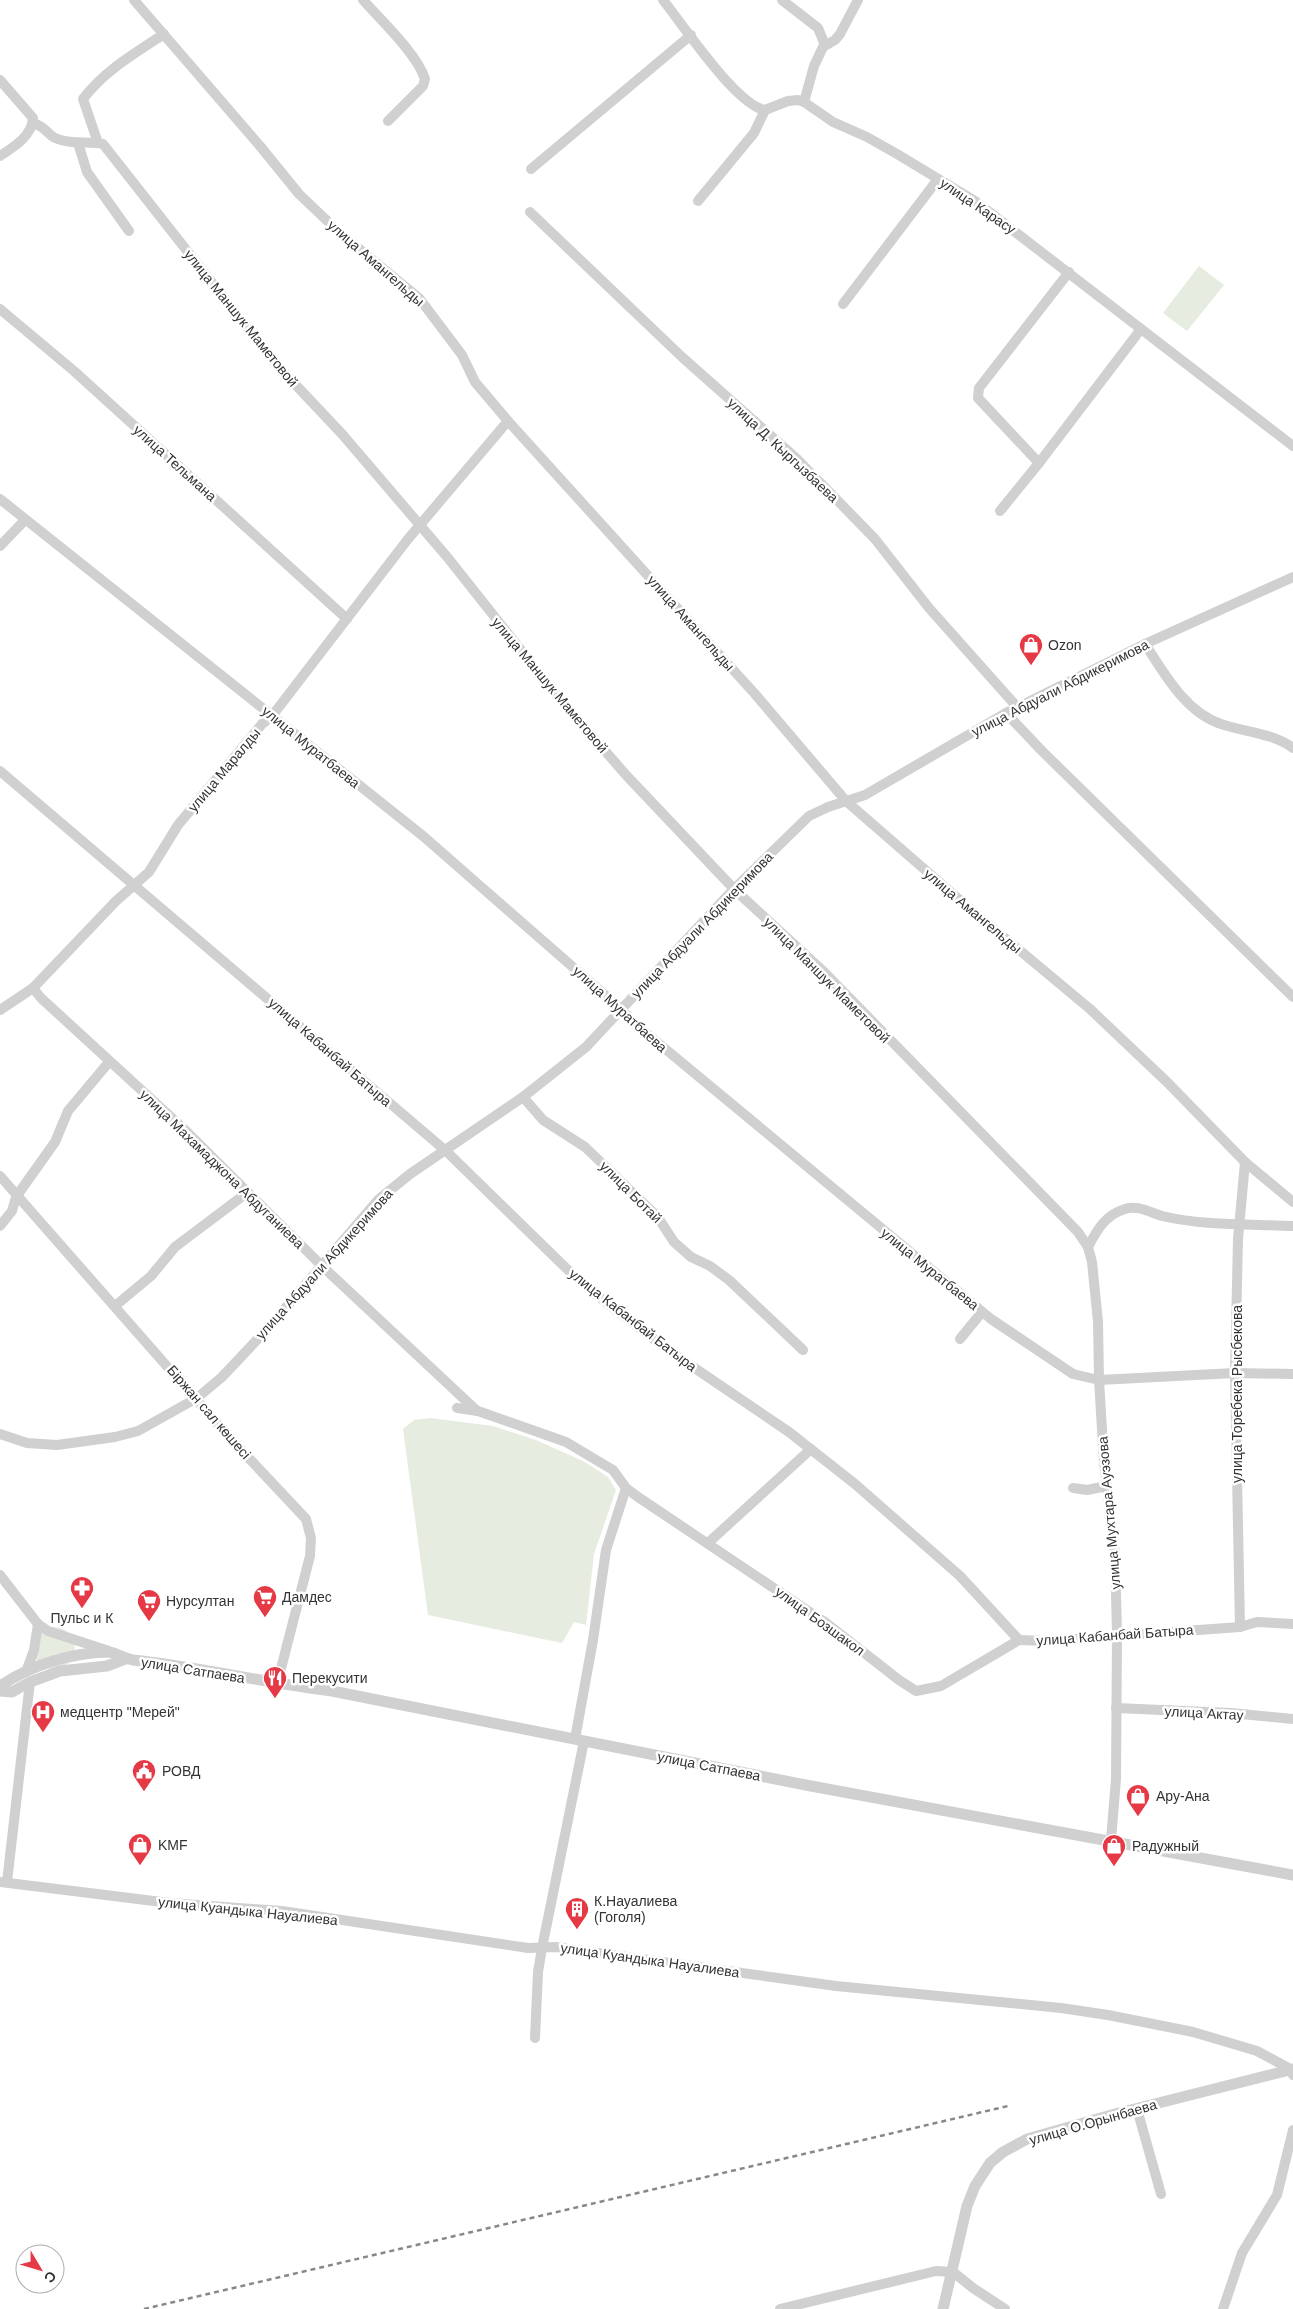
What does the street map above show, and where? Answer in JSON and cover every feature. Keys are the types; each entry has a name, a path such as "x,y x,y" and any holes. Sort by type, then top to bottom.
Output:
{"street":[{"name":"улица Амангельды","path":"134,0 299,194 341,234 419,298 462,355 475,382 508,421 755,694 846,801 969,908 1090,1009 1167,1082 1245,1162 1293,1202"},
{"path":"363,0 404,47 423,72 425,79 423,86 388,121"},
{"path":"663,0 692,35 712,64 745,101 765,110"},
{"path":"782,0 818,28 825,45"},
{"path":"698,201 754,133 765,110 788,101 804,102 814,66 825,45 835,40 840,34 858,0"},
{"path":"33,124 39,124 54,138 78,143 98,143 83,99 92,87 111,71 164,34"},
{"path":"530,169 692,35"},
{"path":"0,80 33,118 33,124 20,142 0,156"},
{"name":"улица Карасу","path":"804,102 833,122 867,137 976,201 1293,446"},
{"path":"78,143 87,172 129,231"},
{"name":"улица Маншук Маметовой","path":"98,143 103,144 276,364 342,434 420,526 559,698 620,768 734,889 825,973 870,1022 1025,1176 1078,1232 1088,1247"},
{"path":"843,304 938,179"},
{"name":"улица Д. Кыргызбаева","path":"530,212 682,357 797,459 875,539 930,608 1017,707"},
{"path":"1039,463 978,398 980,388 1069,272"},
{"name":"улица Тельмана","path":"0,309 74,371 347,619"},
{"path":"1000,511 1141,329"},
{"name":"улица Маралды","path":"0,1010 33,988 116,902 149,872 189,812 262,724 272,716 420,526 483,448 508,421"},
{"name":"улица Муратбаева","path":"0,500 148,615 422,836 621,1009 634,1024 982,1312 1074,1374 1099,1380 1236,1373 1293,1374"},
{"path":"0,546 24,520"},
{"name":"улица Абдуали Абдикеримова","path":"0,1434 28,1443 57,1445 106,1439 138,1431 196,1398 222,1377 322,1266 367,1212 394,1185 523,1097 586,1047 734,889 809,816 865,795 1017,707 1145,644 1293,577"},
{"path":"1145,644 1182,696 1201,713 1219,723 1278,739 1293,748"},
{"path":"1006,713 1055,764 1293,997"},
{"name":"улица Кабанбай Батыра","path":"0,770 446,1151 567,1269 598,1296 668,1350 743,1399 855,1484 960,1576 1019,1640 1047,1641 1117,1634 1240,1627 1257,1622 1293,1624"},
{"name":"улица Махамаджона Абдуганиева","path":"33,988 41,998 109,1062 186,1131 322,1266 478,1411"},
{"path":"0,1226 12,1211 16,1196 55,1142 68,1111 109,1062"},
{"name":"улица Ботай","path":"523,1097 543,1120 585,1147 657,1216 674,1242 691,1257 710,1266 728,1280 803,1350"},
{"name":"улица Торебека Рысбекова","path":"1240,1627 1236,1373 1238,1239 1245,1162"},
{"name":"Біржан сал көшесі","path":"0,1176 229,1436 306,1519 310,1528 310,1556 277,1684"},
{"path":"115,1306 151,1276 175,1247 248,1192"},
{"path":"1088,1247 1105,1220 1115,1213 1126,1209 1138,1208 1162,1216 1198,1223 1293,1226"},
{"name":"улица Мухтара Ауэзова","path":"1088,1247 1098,1322 1099,1380 1107,1486 1115,1554 1117,1634 1116,1779 1111,1840"},
{"path":"960,1339 982,1312"},
{"path":"456,1408 478,1411"},
{"name":"улица Бозшакол","path":"478,1411 566,1442 613,1470 626,1488 826,1623 916,1691 942,1686 1019,1640"},
{"path":"708,1543 811,1449"},
{"path":"1073,1488 1087,1490 1107,1486"},
{"path":"535,2038 538,1972 580,1740 606,1550 626,1488"},
{"path":"0,1575 38,1624 48,1631 111,1652"},
{"path":"4,1882 28,1677 38,1624"},
{"name":"улица Сатпаева","path":"0,1692 12,1692 28,1677 76,1654 111,1652 125,1659 332,1691 811,1786 1111,1840 1293,1876"},
{"name":"улица Сатпаева","path":"0,1686 28,1677 60,1671 107,1666 125,1659"},
{"name":"улица Актау","path":"1116,1708 1231,1713 1293,1719"},
{"name":"улица Куандыка Науалиева","path":"4,1882 170,1903 282,1912 528,1948 556,1947 863,1990 1060,2008 1108,2015 1193,2032 1256,2051 1293,2070"},
{"path":"1293,2070 1293,2075"},
{"name":"улица О.Орынбаева","path":"943,2309 967,2206 975,2186 990,2163 1002,2152 1027,2139 1293,2070"},
{"path":"1137,2109 1161,2194"},
{"path":"1223,2309 1242,2253 1277,2194 1293,2130"},
{"path":"780,2309 936,2271 953,2272 1005,2309"}],"shaded area":[{"path":"1199,266 1224,285 1187,331 1163,313"},
{"path":"430,1418 493,1426 536,1440 585,1462 608,1477 616,1490 594,1554 586,1625 574,1622 562,1643 428,1615 403,1429 414,1420"},
{"path":"58,1627 66,1630 72,1636 75,1648 72,1660 66,1666 50,1669 42,1666 36,1660 33,1644 36,1636 42,1630"}],"railway":[{"path":"144,2309 1008,2106"}],"place":[{"name":"Ozon","path":"1031,666"},
{"name":"Пульс и К","path":"82,1609"},
{"name":"Дамдес","path":"265,1618"},
{"name":"Нурсултан","path":"149,1622"},
{"name":"Перекусити","path":"275,1699"},
{"name":"медцентр \"Мерей\"","path":"43,1733"},
{"name":"РОВД","path":"144,1792"},
{"name":"Ару-Ана","path":"1138,1817"},
{"name":"KMF","path":"140,1866"},
{"name":"Радужный","path":"1114,1867"},
{"name":"К.Науалиева (Гоголя)","path":"577,1930"}]}
